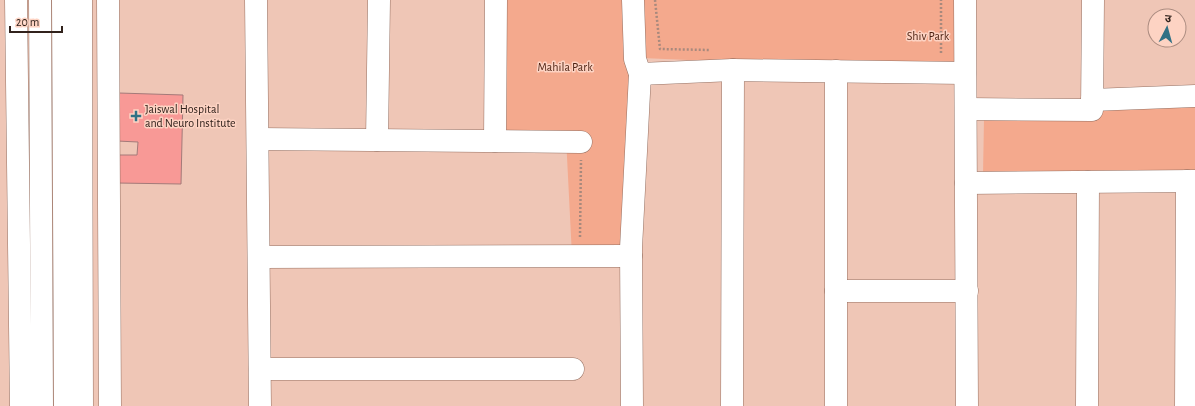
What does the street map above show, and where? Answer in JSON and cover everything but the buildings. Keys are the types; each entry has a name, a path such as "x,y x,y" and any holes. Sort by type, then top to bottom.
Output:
{"street":[{"path":"16,0 21,406"},
{"path":"40,0 42,406"},
{"path":"63,0 65,406"},
{"path":"81,0 82,406"},
{"path":"108,0 110,406"},
{"path":"256,0 260,406"},
{"path":"377,140 379,0"},
{"path":"495,141 496,0"},
{"path":"632,406 631,256 640,74 635,59 633,0"},
{"path":"965,0 967,406"},
{"path":"966,109 1092,110 1092,0"},
{"path":"640,74 733,70 965,73"},
{"path":"732,406 733,70"},
{"path":"836,72 836,406"},
{"path":"1092,100 1195,96"},
{"path":"258,139 581,142"},
{"path":"966,183 1191,181 1186,406"},
{"path":"1087,406 1088,182"},
{"path":"259,257 631,256"},
{"path":"836,291 967,291"},
{"path":"260,369 573,369"}],"path":[{"path":"655,0 660,49 715,50"},
{"path":"933,53 941,54 941,0"}],"green space":[{"name":"Mahila Park","path":"500,0 630,0 631,248 572,256 566,137 499,135"},
{"name":"Shiv Park","path":"642,0 964,0 964,72 642,58"},
{"path":"1099,105 1195,105 1195,173 983,175 984,119 1099,118"}],"place":[{"name":"Jaiswal Hospital and Neuro Institute","path":"136,116"}]}
